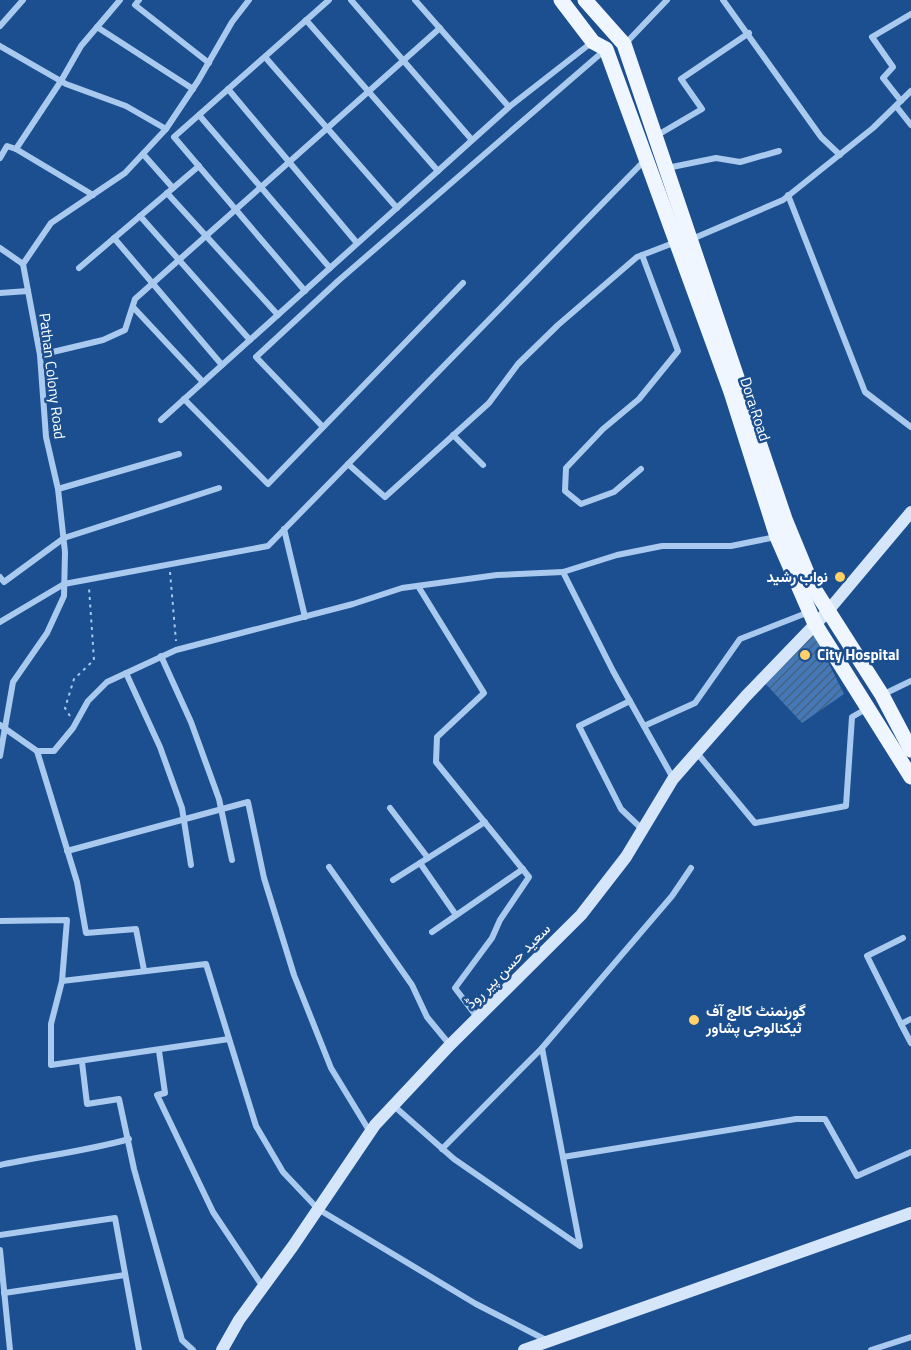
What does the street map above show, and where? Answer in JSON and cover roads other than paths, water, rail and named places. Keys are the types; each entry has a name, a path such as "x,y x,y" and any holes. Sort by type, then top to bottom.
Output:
{"main road":[{"name":"Dora Road","path":"561,0 600,45 647,159 731,392 777,537 812,618 911,777"},
{"path":"585,0 624,44 692,239 785,519 813,588 882,695 911,750"},
{"path":"600,45 624,44"},
{"path":"676,242 692,239"},
{"path":"867,705 882,695"}],"street":[{"path":"0,26 23,0"},
{"path":"16,149 81,46 120,0"},
{"path":"139,0 135,4 208,63"},
{"path":"0,248 23,264 51,223 125,173 166,129 248,0"},
{"path":"304,291 174,137 328,0"},
{"path":"351,0 472,140"},
{"path":"415,0 509,107"},
{"path":"624,44 667,0"},
{"path":"723,0 821,137 840,154"},
{"path":"911,14 872,37 893,67 883,78 911,125"},
{"path":"306,20 438,171"},
{"path":"97,27 193,89"},
{"path":"40,355 103,340 125,330 135,299 440,28"},
{"path":"655,137 702,109 681,79 748,33"},
{"path":"161,420 509,107 600,45"},
{"path":"323,427 256,357 600,45"},
{"path":"1,49 61,81 126,106 166,129"},
{"path":"265,57 397,208"},
{"path":"228,89 357,243"},
{"path":"692,239 788,195 840,154 911,91"},
{"path":"199,115 330,268"},
{"path":"0,158 7,147 16,149 93,195"},
{"path":"666,168 716,158 740,162 779,151"},
{"path":"143,154 206,236 278,315"},
{"path":"0,622 64,584 268,546 647,159"},
{"path":"78,268 199,166"},
{"path":"788,195 865,392 911,427"},
{"path":"140,216 250,340"},
{"path":"114,238 222,365"},
{"path":"348,464 385,497 489,403 518,364 558,325 642,255 676,242"},
{"path":"641,469 614,492 581,504 565,490 566,468 603,429 639,399 678,351 642,255"},
{"name":"Pathan Colony Road","path":"0,756 2,727 12,682 47,633 64,596 64,538 58,489 46,437 40,355 23,264"},
{"path":"184,399 268,484 464,283"},
{"path":"0,293 28,291"},
{"path":"133,307 203,382"},
{"path":"453,435 483,465"},
{"path":"58,489 179,454"},
{"path":"0,577 4,582 64,538 219,488"},
{"name":"سعید حسن پیر روڈ","path":"222,1350 370,1132 450,1045 581,915 626,857 673,779 812,618 827,612 911,512"},
{"path":"284,529 305,616"},
{"path":"2,727 37,751 54,751 75,724 88,701 107,682 161,656 402,588 497,575 563,572 617,555 662,546 731,546 777,537"},
{"path":"563,572 673,779"},
{"path":"418,586 484,693 437,737 436,762 529,877 492,938 455,988 478,1017"},
{"path":"644,726 695,703 740,639 812,618"},
{"path":"161,656 191,722 221,809 232,860"},
{"path":"126,673 160,747 183,818 191,865"},
{"path":"882,695 911,681"},
{"path":"630,701 579,726 621,809 643,829"},
{"path":"696,752 755,823 846,806 852,717 867,705"},
{"path":"37,751 77,882 86,933 136,929 144,970"},
{"path":"67,851 248,802 264,878 294,975 331,1068 370,1132"},
{"path":"390,808 428,858"},
{"path":"393,880 485,822"},
{"path":"420,863 456,915"},
{"path":"329,867 412,985 427,1017 450,1045"},
{"path":"442,1149 542,1048 672,896 691,868"},
{"path":"432,932 523,869"},
{"path":"0,921 67,920 62,981 51,1024 51,1065 229,1039"},
{"path":"903,938 867,956 911,1044"},
{"path":"62,981 206,964 255,1126 283,1172 318,1209 476,1304 549,1341"},
{"path":"902,1024 911,1019"},
{"path":"394,1106 442,1149 580,1246 542,1048"},
{"path":"159,1051 165,1093 158,1095 169,1123 213,1212 263,1287"},
{"path":"82,1062 87,1104 119,1099 134,1169 182,1340 193,1350"},
{"path":"563,1157 796,1119 825,1119 856,1176 911,1152"},
{"path":"0,1165 56,1153 100,1148 129,1139"},
{"path":"524,1350 911,1213"},
{"path":"0,1235 115,1218 139,1350"},
{"path":"0,1250 10,1350"},
{"path":"4,1293 125,1275"},
{"path":"871,1350 911,1337"}],"place":[{"name":"نواب رشید","path":"840,577"},
{"name":"City Hospital","path":"805,655"},
{"name":"گورنمنٹ کالج آف ٹیکنالوجی پشاور","path":"694,1020"}]}
